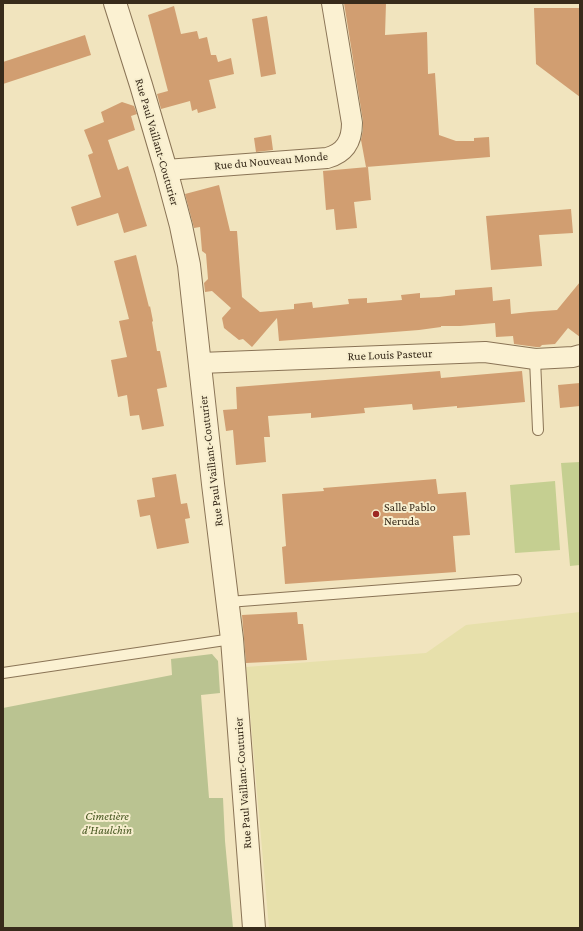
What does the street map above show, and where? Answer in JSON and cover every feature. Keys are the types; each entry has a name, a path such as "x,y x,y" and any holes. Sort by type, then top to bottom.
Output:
{"street":[{"name":"Rue Paul Vaillant-Couturier","path":"115,3 166,170 187,253 232,639 254,928"},
{"name":"Rue du Nouveau Monde","path":"166,170 327,158 335,155 346,146 350,139 352,123 332,3"},
{"name":"Rue Louis Pasteur","path":"200,363 485,352 535,359 572,357 580,355"}],"lane":[{"path":"535,359 538,430"},
{"path":"228,602 516,580"},
{"path":"3,673 232,639"}],"shaded area":[{"path":"580,612 580,928 269,928 246,667 426,653 466,625"}],"green space":[{"path":"580,462 580,565 570,566 561,463"},
{"path":"555,481 560,550 515,553 510,485"},
{"name":"Cimetière d'Haulchin","path":"212,654 218,661 220,693 201,695 209,798 223,798 225,841 233,928 3,928 3,708 172,675 171,659"}],"building":[{"path":"344,3 386,3 385,35 427,32 428,74 435,73 439,135 456,141 474,141 474,138 489,137 490,157 366,167 361,140 363,121"},
{"path":"174,6 181,34 197,31 199,39 207,37 211,55 216,55 218,62 231,58 234,74 209,80 216,108 198,113 197,109 192,111 190,101 161,109 157,94 168,91 148,15"},
{"path":"534,8 580,8 580,97 536,64"},
{"path":"267,16 276,74 261,77 252,19"},
{"path":"85,35 91,55 3,84 3,62"},
{"path":"122,102 134,106 137,114 131,116 135,130 108,140 118,170 128,166 147,226 124,233 118,213 77,226 71,207 101,197 88,155 93,153 84,130 104,122 101,112"},
{"path":"271,135 273,150 256,152 254,138"},
{"path":"368,167 371,200 354,202 357,228 336,230 334,209 326,210 323,171"},
{"path":"219,185 230,231 237,231 242,297 260,312 294,309 294,304 312,302 313,308 349,304 348,299 367,298 367,303 402,300 401,295 420,293 420,298 439,297 455,295 455,290 492,287 493,301 510,299 511,314 557,310 580,282 580,337 568,328 555,344 536,347 514,344 513,336 496,337 495,323 441,326 419,330 279,341 277,318 252,347 243,339 239,340 224,328 222,318 231,308 212,291 205,292 204,283 208,279 206,254 202,251 200,227 194,228 185,194"},
{"path":"571,209 573,233 539,235 542,266 491,270 486,216"},
{"path":"136,255 149,307 150,306 157,351 160,351 167,387 157,389 164,426 142,430 139,415 130,416 127,395 118,397 111,360 127,357 119,321 129,319 114,261"},
{"path":"440,371 441,378 522,371 525,402 413,410 412,404 364,408 365,413 311,418 311,413 268,416 270,437 264,437 266,462 236,465 233,430 226,431 223,410 237,409 236,387"},
{"path":"580,383 580,406 560,408 558,385"},
{"path":"176,474 181,504 187,503 190,518 185,519 189,543 157,549 150,515 140,517 137,500 155,497 152,478"},
{"name":"Salle Pablo Neruda","path":"436,479 438,494 466,492 470,535 453,536 456,572 285,584 282,547 286,546 282,494 324,491 323,488"},
{"path":"297,612 298,624 303,624 307,660 246,663 242,615"}],"place":[{"name":"Salle Pablo Neruda","path":"376,514"}]}
